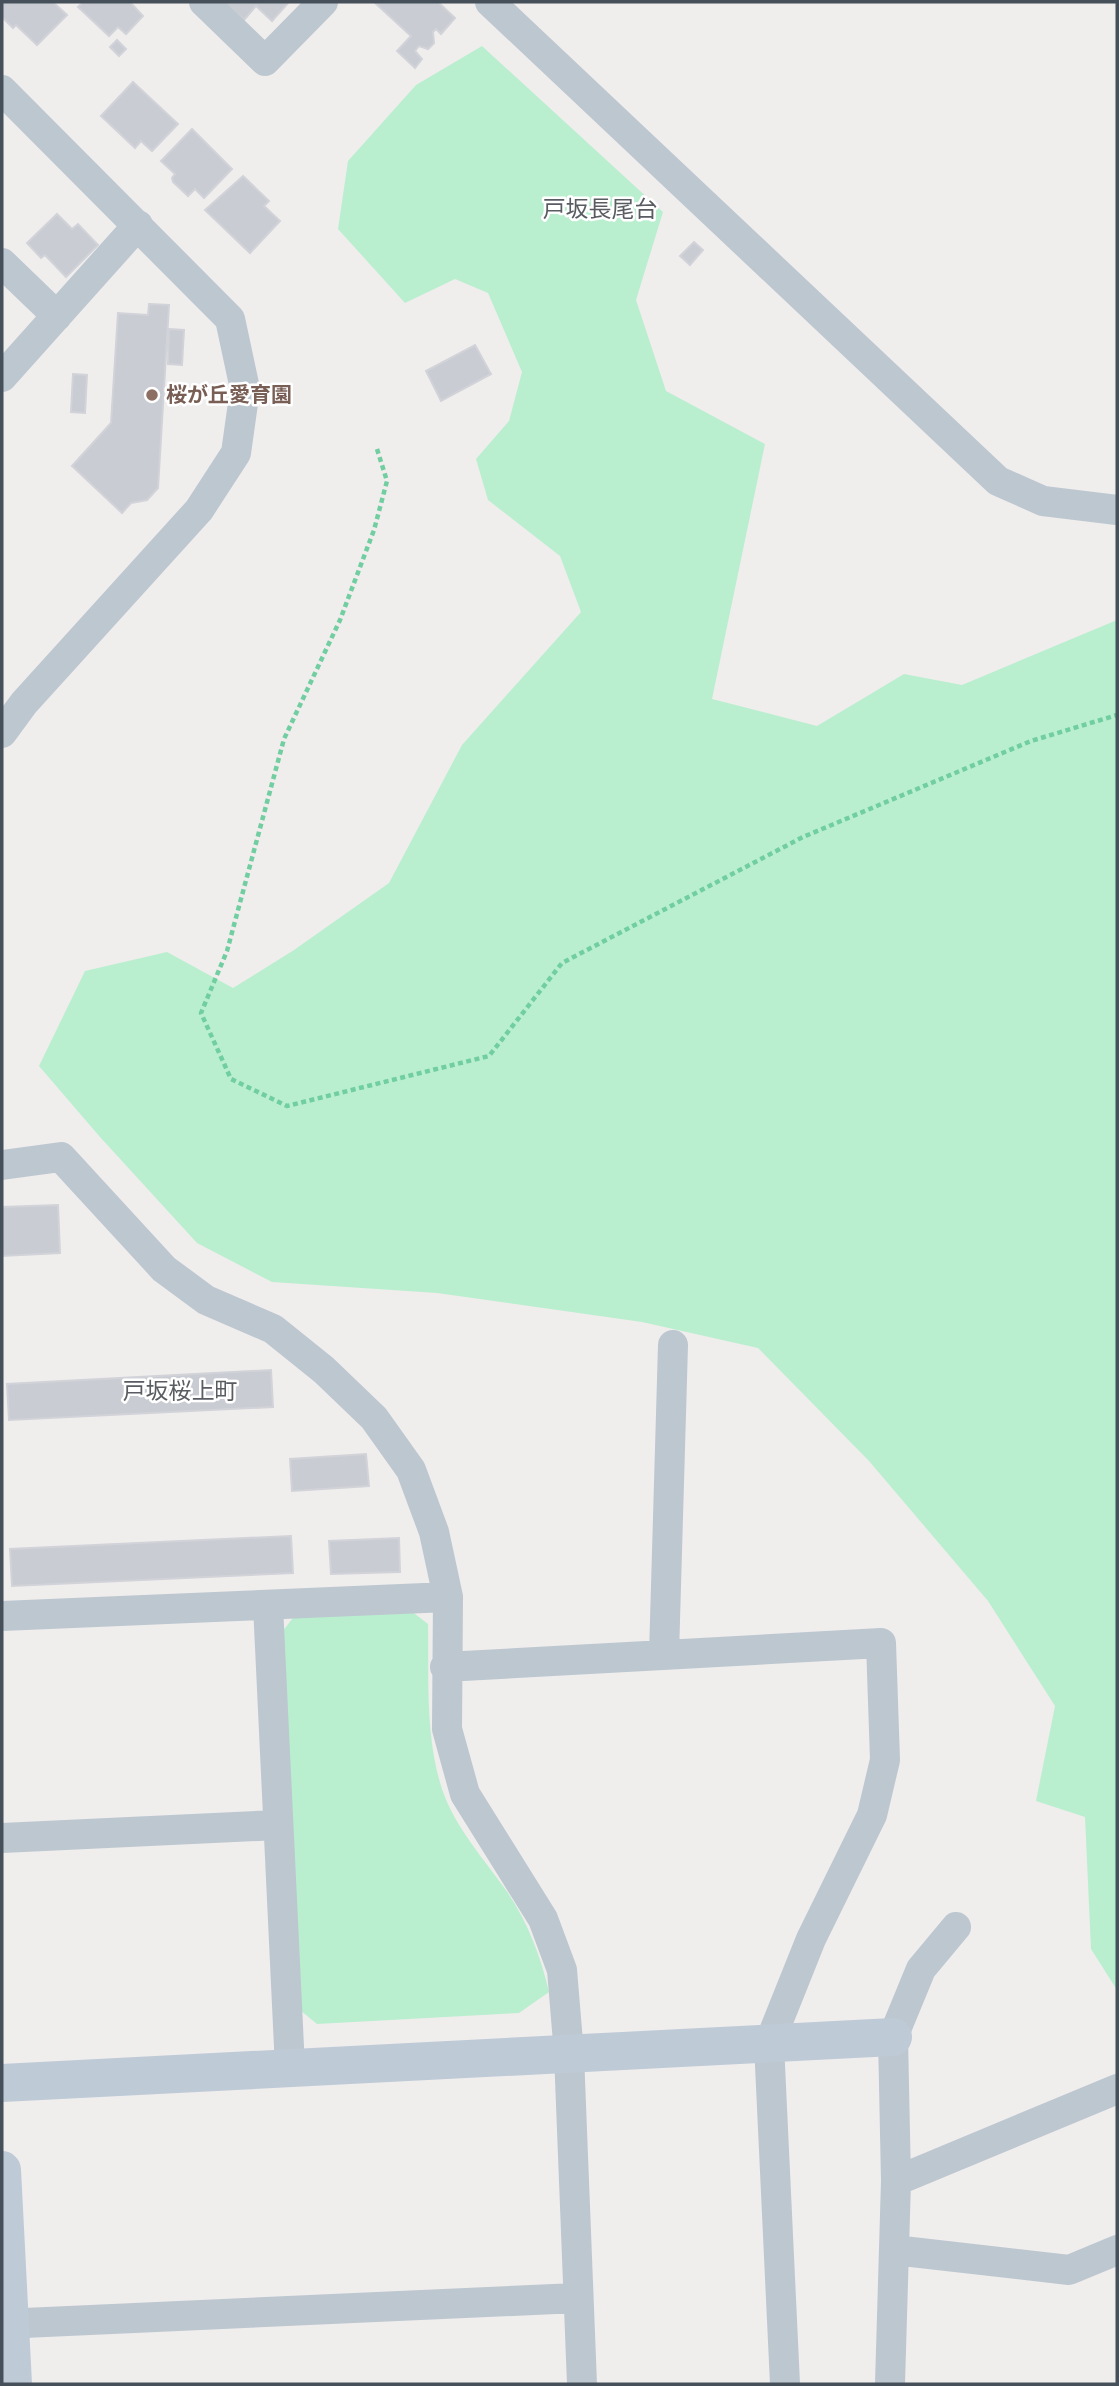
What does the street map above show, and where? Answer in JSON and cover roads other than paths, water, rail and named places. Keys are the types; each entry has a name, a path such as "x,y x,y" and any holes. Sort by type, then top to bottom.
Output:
{"street":[{"path":"204,2 265,61 323,2"},
{"path":"490,2 998,481 1043,501 1117,510"},
{"path":"2,90 230,319 245,389 236,453 199,510 24,703 2,733"},
{"path":"2,377 138,225"},
{"path":"2,263 57,316"},
{"path":"2,1165 61,1157 164,1269 206,1300 273,1329 324,1370 374,1418 411,1470 434,1532 448,1597 445,1667 447,1729 465,1794 543,1919 562,1970 569,2054 582,2384"},
{"path":"664,1655 673,1345"},
{"path":"2,1616 448,1597"},
{"path":"268,1605 290,2068"},
{"path":"445,1667 881,1643 885,1760 872,1815 811,1939 769,2044 785,2384"},
{"path":"2,1838 278,1825"},
{"path":"890,2384 896,2181 893,2037 921,1969 956,1927"},
{"path":"2,2083 893,2037"},
{"path":"896,2181 1117,2089"},
{"path":"2,2170 6,2324 13,2384"},
{"path":"894,2250 1069,2270 1117,2250"},
{"path":"6,2324 577,2298"}],"place":[{"name":"桜が丘愛育園","path":"152,395"}],"district":[{"name":"戸坂長尾台","path":"600,209"},
{"name":"戸坂桜上町","path":"180,1391"}]}
